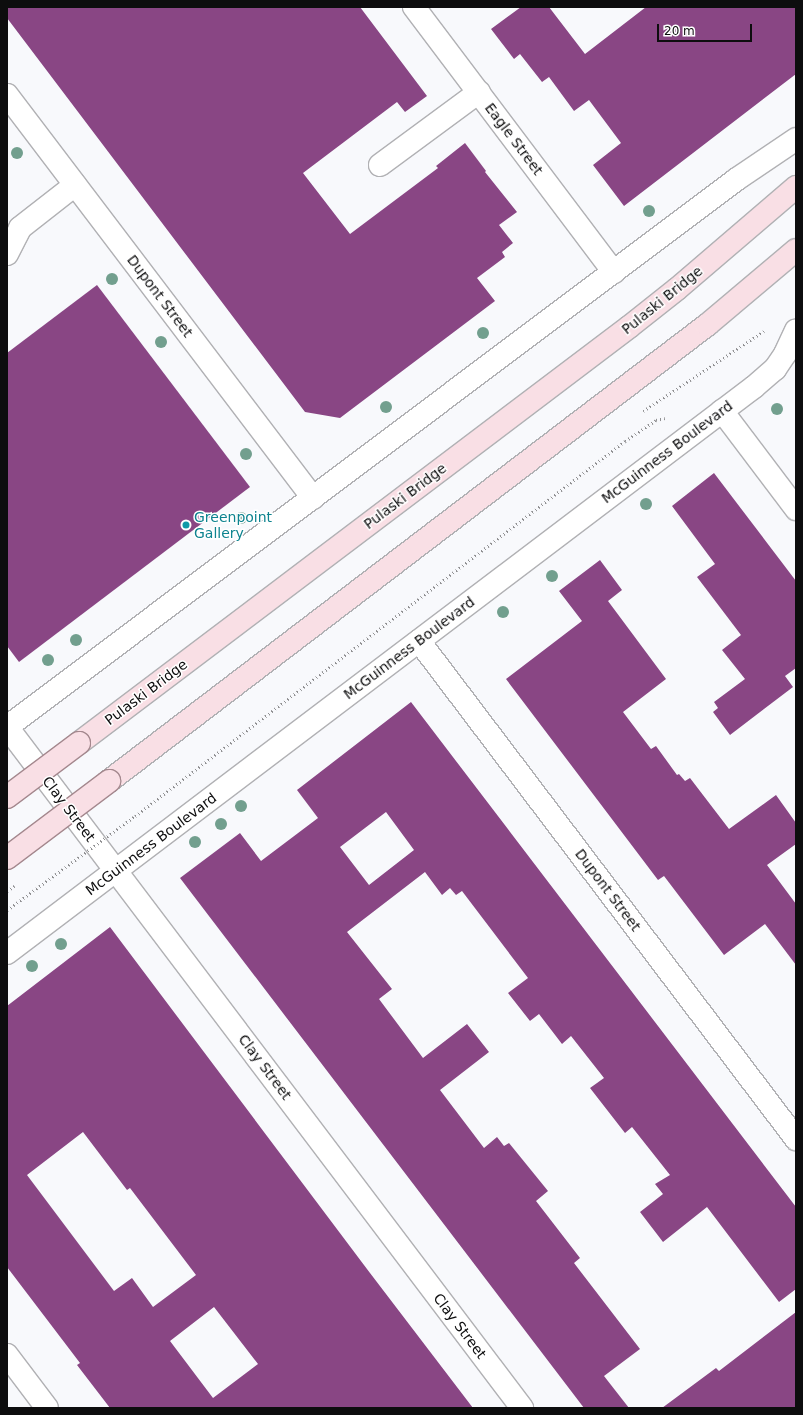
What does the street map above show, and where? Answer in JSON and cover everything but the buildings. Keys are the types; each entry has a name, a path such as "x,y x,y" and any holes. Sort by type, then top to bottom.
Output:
{"main road":[{"name":"Pulaski Bridge","path":"7,797 629,327 796,187"},
{"path":"7,858 700,330 796,250"}],"street":[{"name":"Eagle Street","path":"414,7 614,272"},
{"path":"380,165 479,92"},
{"name":"Dupont Street","path":"7,95 313,498"},
{"path":"7,727 737,179 796,139"},
{"path":"7,254 20,228 75,185"},
{"name":"McGuinness Boulevard","path":"7,953 722,411 775,369 785,354 796,330"},
{"path":"722,411 796,509"},
{"name":"Dupont Street","path":"419,641 796,1139"},
{"name":"Clay Street","path":"7,727 522,1408"},
{"path":"7,1355 47,1408"}],"path":[{"path":"7,910 135,816 625,441 656,420 668,418"}],"place":[{"name":"Greenpoint Gallery","path":"186,525"}]}
